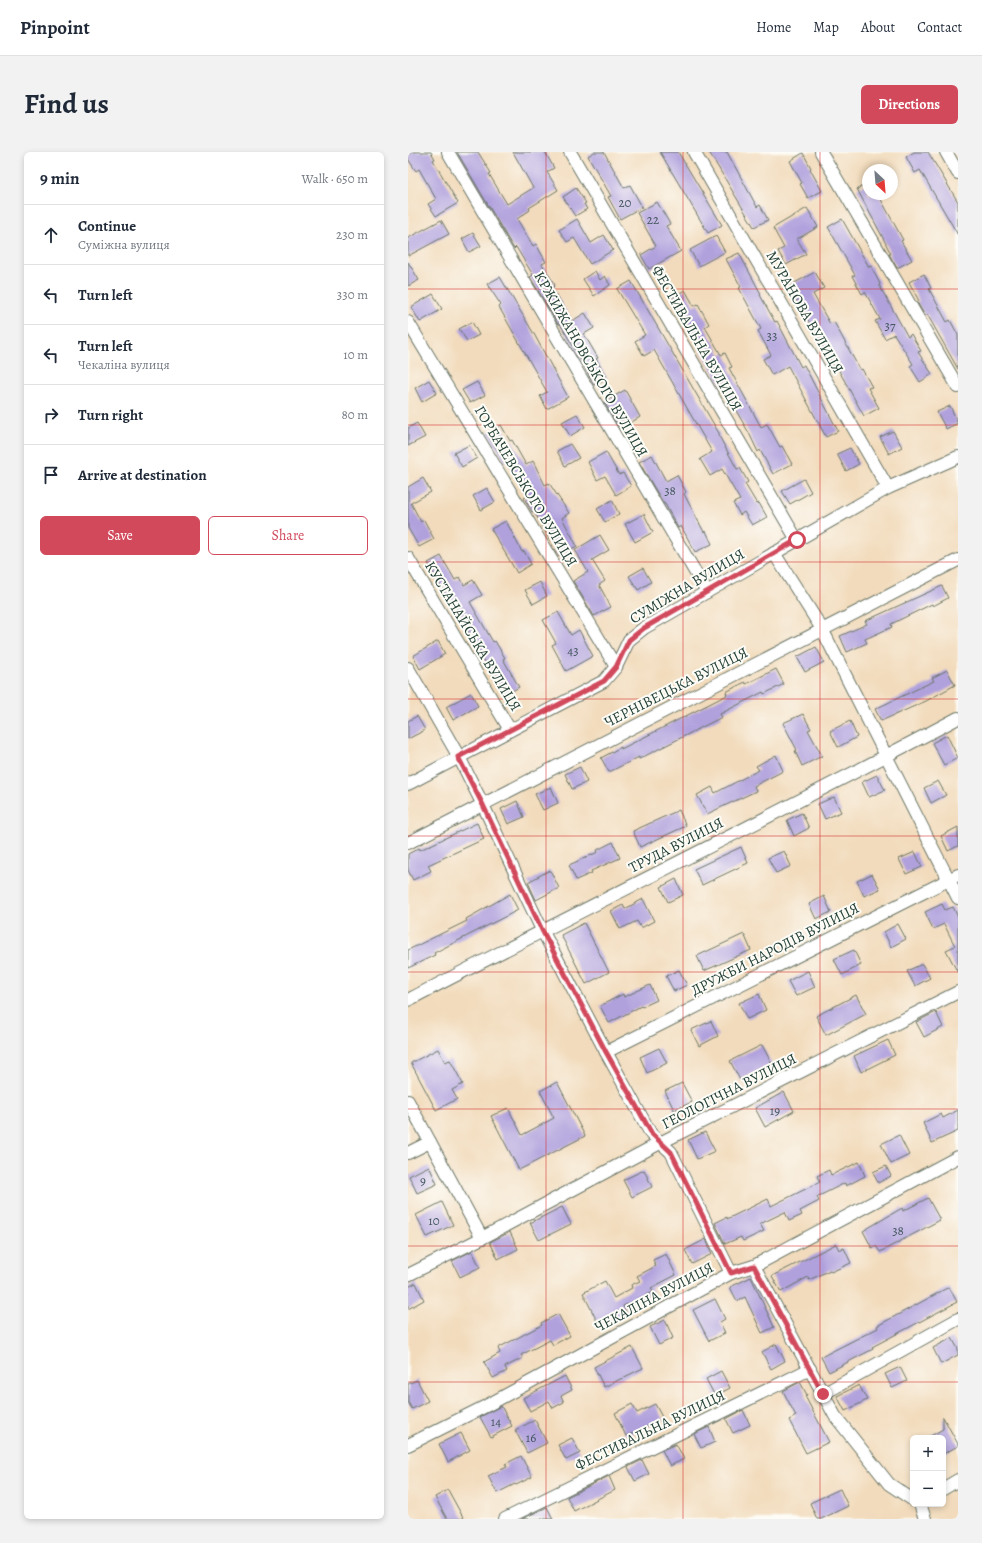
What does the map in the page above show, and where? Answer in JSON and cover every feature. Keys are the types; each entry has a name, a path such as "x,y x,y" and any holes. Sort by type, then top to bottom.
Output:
{"street":[{"name":"КРЖИЖАНОВСЬКОГО ВУЛИЦЯ","path":"448,152 707,592"},
{"name":"ФЕСТИВАЛЬНА ВУЛИЦЯ","path":"570,152 797,540"},
{"name":"МУРАНОВА ВУЛИЦЯ","path":"694,152 888,488"},
{"path":"821,152 958,388"},
{"path":"946,152 958,173"},
{"name":"ГОРБАЧЕВСЬКОГО ВУЛИЦЯ","path":"408,322 616,667"},
{"name":"СУМІЖНА ВУЛИЦЯ","path":"408,784 604,681 616,667 629,640 644,628 888,488 958,457"},
{"path":"774,553 822,629 886,756 953,877 958,898"},
{"name":"ЧЕРНІВЕЦЬКА ВУЛИЦЯ","path":"408,843 958,560"},
{"name":"КУСТАНАЙСЬКА ВУЛИЦЯ","path":"410,566 510,730"},
{"path":"408,668 483,805 542,930 606,1052 652,1134 671,1152 731,1273"},
{"name":"ТРУДА ВУЛИЦЯ","path":"408,1000 958,718"},
{"name":"ДРУЖБИ НАРОДІВ ВУЛИЦЯ","path":"606,1052 953,877"},
{"name":"ГЕОЛОГІЧНА ВУЛИЦЯ","path":"408,1275 482,1238 660,1143 958,992"},
{"path":"408,1101 482,1238"},
{"path":"408,1153 430,1142"},
{"name":"ЧЕКАЛІНА ВУЛИЦЯ","path":"408,1445 486,1406 731,1273 754,1266 958,1157"},
{"path":"754,1266 835,1416 888,1484 910,1498"},
{"path":"823,1394 958,1319"},
{"name":"ФЕСТИВАЛЬНА ВУЛИЦЯ","path":"505,1519 810,1369"},
{"path":"946,1487 958,1480"},
{"path":"921,1507 925,1519"}],"building":[{"path":"412,152 431,152 435,159 433,160 458,203 436,216 428,204 436,199 419,169 416,171 408,159 408,155"},
{"path":"457,152 478,152 507,204 533,188 513,152 545,152 554,168 547,172 558,190 529,208 530,210 517,219 533,246 536,244 546,262 542,264 555,285 552,288 572,321 585,313 594,328 584,334 598,358 596,359 607,378 594,385 560,324 558,324 530,277 533,275 516,247 514,249"},
{"path":"594,152 604,152 624,188 630,185 642,207 620,219 608,197 611,196 588,156"},
{"path":"660,152 678,152 722,225 708,233"},
{"path":"709,152 727,152 757,207 760,205 768,220 754,227"},
{"path":"914,152 928,152 958,202 958,235 920,170 915,173 906,157"},
{"path":"803,153 822,191 808,198 790,161"},
{"path":"862,186 862,198 857,189"},
{"path":"576,188 586,203 584,204 587,209 575,216 563,197"},
{"path":"863,200 881,200 912,260 897,268 889,254 891,254"},
{"path":"657,202 670,224 666,226 681,251 649,269 641,255 656,246 637,213"},
{"path":"807,208 818,227 797,239 806,254 786,265 778,251 784,248 773,228"},
{"path":"577,219 591,243 604,235 613,250 590,264 574,238 567,242 559,230"},
{"path":"842,219 869,267 871,266 880,284 879,285 908,337 911,334 921,351 918,352 932,374 920,382 910,366 913,364 894,334 885,339 875,321 880,319 865,292 862,294 852,276 855,275 828,227"},
{"path":"441,220 449,234 408,256 408,238"},
{"path":"473,233 481,246 469,252 462,239"},
{"path":"716,236 725,252 699,266 690,250"},
{"path":"739,253 761,294 760,295 775,322 777,321 801,367 804,365 838,431 826,437 788,366 772,375 763,359 771,355 758,331 761,329 739,288 741,287 726,259"},
{"path":"408,262 419,280 408,286"},
{"path":"595,271 600,280 605,276 610,285 594,296 583,279"},
{"path":"815,272 824,288 813,294 830,324 834,322 860,370 862,369 872,387 868,388 879,408 864,416 838,369 836,370 789,286"},
{"path":"924,274 931,288 929,289 947,322 950,320 958,335 958,369 927,314 925,316 917,302 919,301 909,282"},
{"path":"500,277 534,334 568,397 547,409 540,396 547,392 499,307 501,305 487,284"},
{"path":"631,281 720,435 719,436 737,469 740,468 748,482 745,484 767,517 752,525 744,512 740,515 733,503 740,500 722,469 710,476 700,459 712,452 654,350 644,356 635,341 645,335 617,289"},
{"path":"685,290 694,306 698,304 709,324 705,327 721,355 725,353 732,367 729,368 761,427 767,424 792,464 773,474 760,450 758,452 749,433 671,298"},
{"path":"433,294 442,309 420,322 411,307"},
{"path":"472,322 479,335 467,341 459,329"},
{"path":"429,380 437,393 422,402 415,388"},
{"path":"477,382 485,395 470,403 462,390"},
{"path":"625,390 640,417 620,429 604,402"},
{"path":"950,406 958,423 946,429 937,412"},
{"path":"577,414 585,427 570,436 562,422"},
{"path":"417,423 425,437 408,446 408,428"},
{"path":"501,425 510,441 512,440 526,465 533,461 545,485 549,483 569,513 562,518 577,546 558,556 534,511 532,512 524,498 527,496 508,460 505,462 487,433"},
{"path":"893,431 902,447 889,454 880,437"},
{"path":"570,444 579,458 565,466 557,451"},
{"path":"469,445 477,458 462,467 454,453"},
{"path":"850,448 859,464 846,471 837,454"},
{"path":"606,452 619,475 623,473 631,486 616,495 605,476 597,480 588,462"},
{"path":"652,455 666,481 677,475 686,492 684,494 712,544 695,552 681,526 678,528 639,462"},
{"path":"423,478 431,492 411,503 421,522 424,520 434,539 419,547 408,528 408,487"},
{"path":"804,479 811,492 790,504 782,491"},
{"path":"487,488 495,502 481,510 473,496"},
{"path":"612,500 619,514 605,522 597,509"},
{"path":"644,514 653,532 635,542 625,524"},
{"path":"506,521 522,552 524,551 531,564 517,573 491,529"},
{"path":"600,535 609,550 592,560 605,581 599,585 611,607 594,616 573,581 588,572 575,550"},
{"path":"441,556 455,580 460,577 464,585 473,580 482,595 470,602 493,642 495,641 505,658 503,659 519,687 504,696 456,609 454,611 428,563"},
{"path":"643,568 651,582 638,590 629,576"},
{"path":"540,582 547,596 533,604 525,590"},
{"path":"942,586 948,598 891,624 892,627 865,639 867,643 847,652 840,636 867,624 865,621"},
{"path":"558,612 571,635 579,630 593,656 566,671 552,645 556,643 543,620"},
{"path":"438,641 445,654 420,669 413,656"},
{"path":"816,647 824,662 805,672 797,657"},
{"path":"776,669 784,684 764,694 763,692 720,714 722,717 639,759 639,757 609,772 601,758 727,695 726,692 745,682 746,684"},
{"path":"947,670 955,685 926,701 881,721 875,709 934,681 932,678"},
{"path":"471,693 478,706 453,720 446,707"},
{"path":"803,714 811,729 808,730 822,756 802,766 795,751 797,750 783,723"},
{"path":"417,716 425,730 408,739 408,721"},
{"path":"850,721 857,737 838,747 830,731"},
{"path":"947,735 958,758 944,765 932,743"},
{"path":"776,755 783,771 754,786 756,791 707,814 697,795 712,787 715,793 759,770 756,766"},
{"path":"580,767 587,782 572,789 565,774"},
{"path":"877,775 885,790 869,797 862,782"},
{"path":"938,781 946,795 931,803 924,788"},
{"path":"551,787 558,803 543,810 535,794"},
{"path":"834,797 841,812 825,819 818,804"},
{"path":"517,801 524,817 508,824 501,809"},
{"path":"679,810 686,826 640,847 633,831"},
{"path":"802,813 809,828 794,836 787,820"},
{"path":"477,823 484,839 428,865 431,871 413,880 408,870 408,854 419,848 420,850"},
{"path":"958,827 958,846 948,851 941,836"},
{"path":"613,842 620,858 591,871 592,873 576,880 569,865 598,852 597,850"},
{"path":"741,847 748,863 702,885 694,869"},
{"path":"784,851 791,866 776,873 768,858"},
{"path":"915,852 922,867 906,874 899,859"},
{"path":"550,870 559,888 536,900 528,882"},
{"path":"872,874 880,889 864,896 857,881"},
{"path":"676,879 683,895 668,902 661,887"},
{"path":"510,894 518,910 408,968 408,950 467,921 466,919"},
{"path":"824,896 831,912 816,919 809,904"},
{"path":"643,899 654,921 641,928 637,921 620,929 611,911 623,905 625,909"},
{"path":"942,904 945,910 953,907 958,917 958,973 946,950 955,946 944,924 933,929 925,912"},
{"path":"584,923 609,972 586,984 561,935"},
{"path":"898,924 906,939 891,947 884,932"},
{"path":"744,934 751,950 704,971 697,956"},
{"path":"854,950 861,965 842,975 834,959"},
{"path":"922,964 930,978 915,986 907,971"},
{"path":"679,970 687,985 674,991 666,976"},
{"path":"808,971 815,987 796,996 788,981"},
{"path":"650,985 657,1000 642,1007 641,1006 609,1023 600,1006 623,994 624,997"},
{"path":"759,994 766,1010 747,1019 739,1003"},
{"path":"856,995 866,1014 826,1035 816,1016"},
{"path":"936,1012 943,1027 924,1037 916,1022"},
{"path":"711,1021 718,1036 699,1046 691,1030"},
{"path":"888,1040 895,1055 861,1072 854,1056"},
{"path":"762,1045 772,1064 740,1080 730,1061"},
{"path":"659,1048 667,1063 647,1073 640,1057"},
{"path":"438,1049 445,1062 450,1060 463,1084 452,1090 457,1099 436,1110 411,1063"},
{"path":"557,1082 585,1136 519,1170 491,1116 508,1108 522,1135 554,1118 540,1091"},
{"path":"682,1083 692,1102 674,1110 665,1091"},
{"path":"784,1092 794,1111 765,1127 755,1108"},
{"path":"958,1110 958,1131 932,1143 923,1123 941,1114 943,1118"},
{"path":"705,1132 715,1151 697,1159 688,1140"},
{"path":"899,1135 909,1155 891,1164 881,1144"},
{"path":"859,1162 865,1176 846,1186 845,1183 817,1197 819,1201 800,1211 802,1215 789,1221 785,1212 760,1224 764,1231 743,1241 741,1237 725,1244 715,1223 727,1217 727,1219 768,1199 771,1206 820,1182 817,1176 829,1170 831,1175"},
{"path":"429,1166 437,1184 417,1193 409,1176"},
{"path":"886,1166 891,1176 878,1183 873,1172"},
{"path":"644,1170 652,1187 632,1197 623,1180"},
{"path":"928,1198 940,1220 880,1252 876,1246 872,1248 863,1231 902,1208 903,1211"},
{"path":"442,1202 453,1225 427,1237 416,1215"},
{"path":"562,1207 571,1224 539,1240 530,1223"},
{"path":"510,1232 518,1249 498,1259 490,1242"},
{"path":"706,1239 712,1254 692,1264 685,1250"},
{"path":"836,1244 839,1250 844,1248 851,1263 831,1272 830,1270 809,1280 808,1277 781,1292 772,1276"},
{"path":"472,1251 480,1267 460,1277 452,1261"},
{"path":"666,1254 676,1275 651,1288 653,1292 623,1306 627,1314 615,1321 612,1315 598,1323 583,1293 605,1281 614,1298 632,1288 631,1285 640,1281 637,1276 656,1266 653,1260"},
{"path":"751,1277 774,1327 762,1333 745,1297 737,1301 730,1287"},
{"path":"416,1283 424,1300 408,1309 408,1287"},
{"path":"949,1287 957,1302 872,1347 873,1349 829,1372 821,1357 878,1328 877,1326"},
{"path":"715,1299 725,1319 720,1322 725,1333 709,1341 693,1310"},
{"path":"558,1314 570,1336 553,1345 550,1340 521,1355 523,1358 505,1367 507,1371 493,1378 484,1362 500,1353 498,1348 542,1325 541,1323"},
{"path":"665,1320 673,1338 659,1345 650,1327"},
{"path":"952,1338 958,1349 958,1355 941,1364 933,1348"},
{"path":"776,1344 785,1361 771,1369 762,1352"},
{"path":"632,1347 643,1368 604,1387 594,1367"},
{"path":"900,1367 907,1381 892,1388 885,1374"},
{"path":"721,1371 730,1388 715,1396 706,1379"},
{"path":"565,1376 572,1390 561,1396 564,1402 553,1408 549,1401 530,1411 523,1398"},
{"path":"417,1380 428,1401 412,1409 408,1402 408,1384"},
{"path":"800,1382 807,1395 805,1396 829,1442 806,1453 789,1420 796,1416 783,1391"},
{"path":"859,1385 867,1400 845,1411 837,1396"},
{"path":"632,1404 637,1413 655,1404 663,1419 626,1436 615,1413"},
{"path":"501,1406 512,1426 491,1437 480,1417"},
{"path":"743,1410 750,1425 733,1433 726,1419"},
{"path":"943,1417 958,1444 958,1446 946,1452 946,1435 932,1435 943,1429"},
{"path":"535,1420 547,1443 527,1453 515,1430"},
{"path":"709,1427 715,1442 701,1448 694,1434"},
{"path":"461,1433 470,1450 448,1462 439,1444"},
{"path":"572,1438 580,1453 566,1460 558,1445"},
{"path":"676,1444 684,1459 670,1466 662,1450"},
{"path":"521,1456 532,1477 497,1493 488,1476 507,1467 505,1464"},
{"path":"642,1460 649,1474 635,1481 628,1467"},
{"path":"609,1476 615,1490 574,1511 567,1497"},
{"path":"840,1489 848,1506 821,1519 817,1519 810,1503"},
{"path":"448,1490 464,1519 447,1519 435,1497"},
{"path":"547,1507 553,1519 522,1519"}],"route":[{"path":"797,540 644,628 629,640 616,667 604,681 458,757 483,805 542,930 606,1052 652,1134 671,1152 731,1273 754,1266 823,1394"}]}
